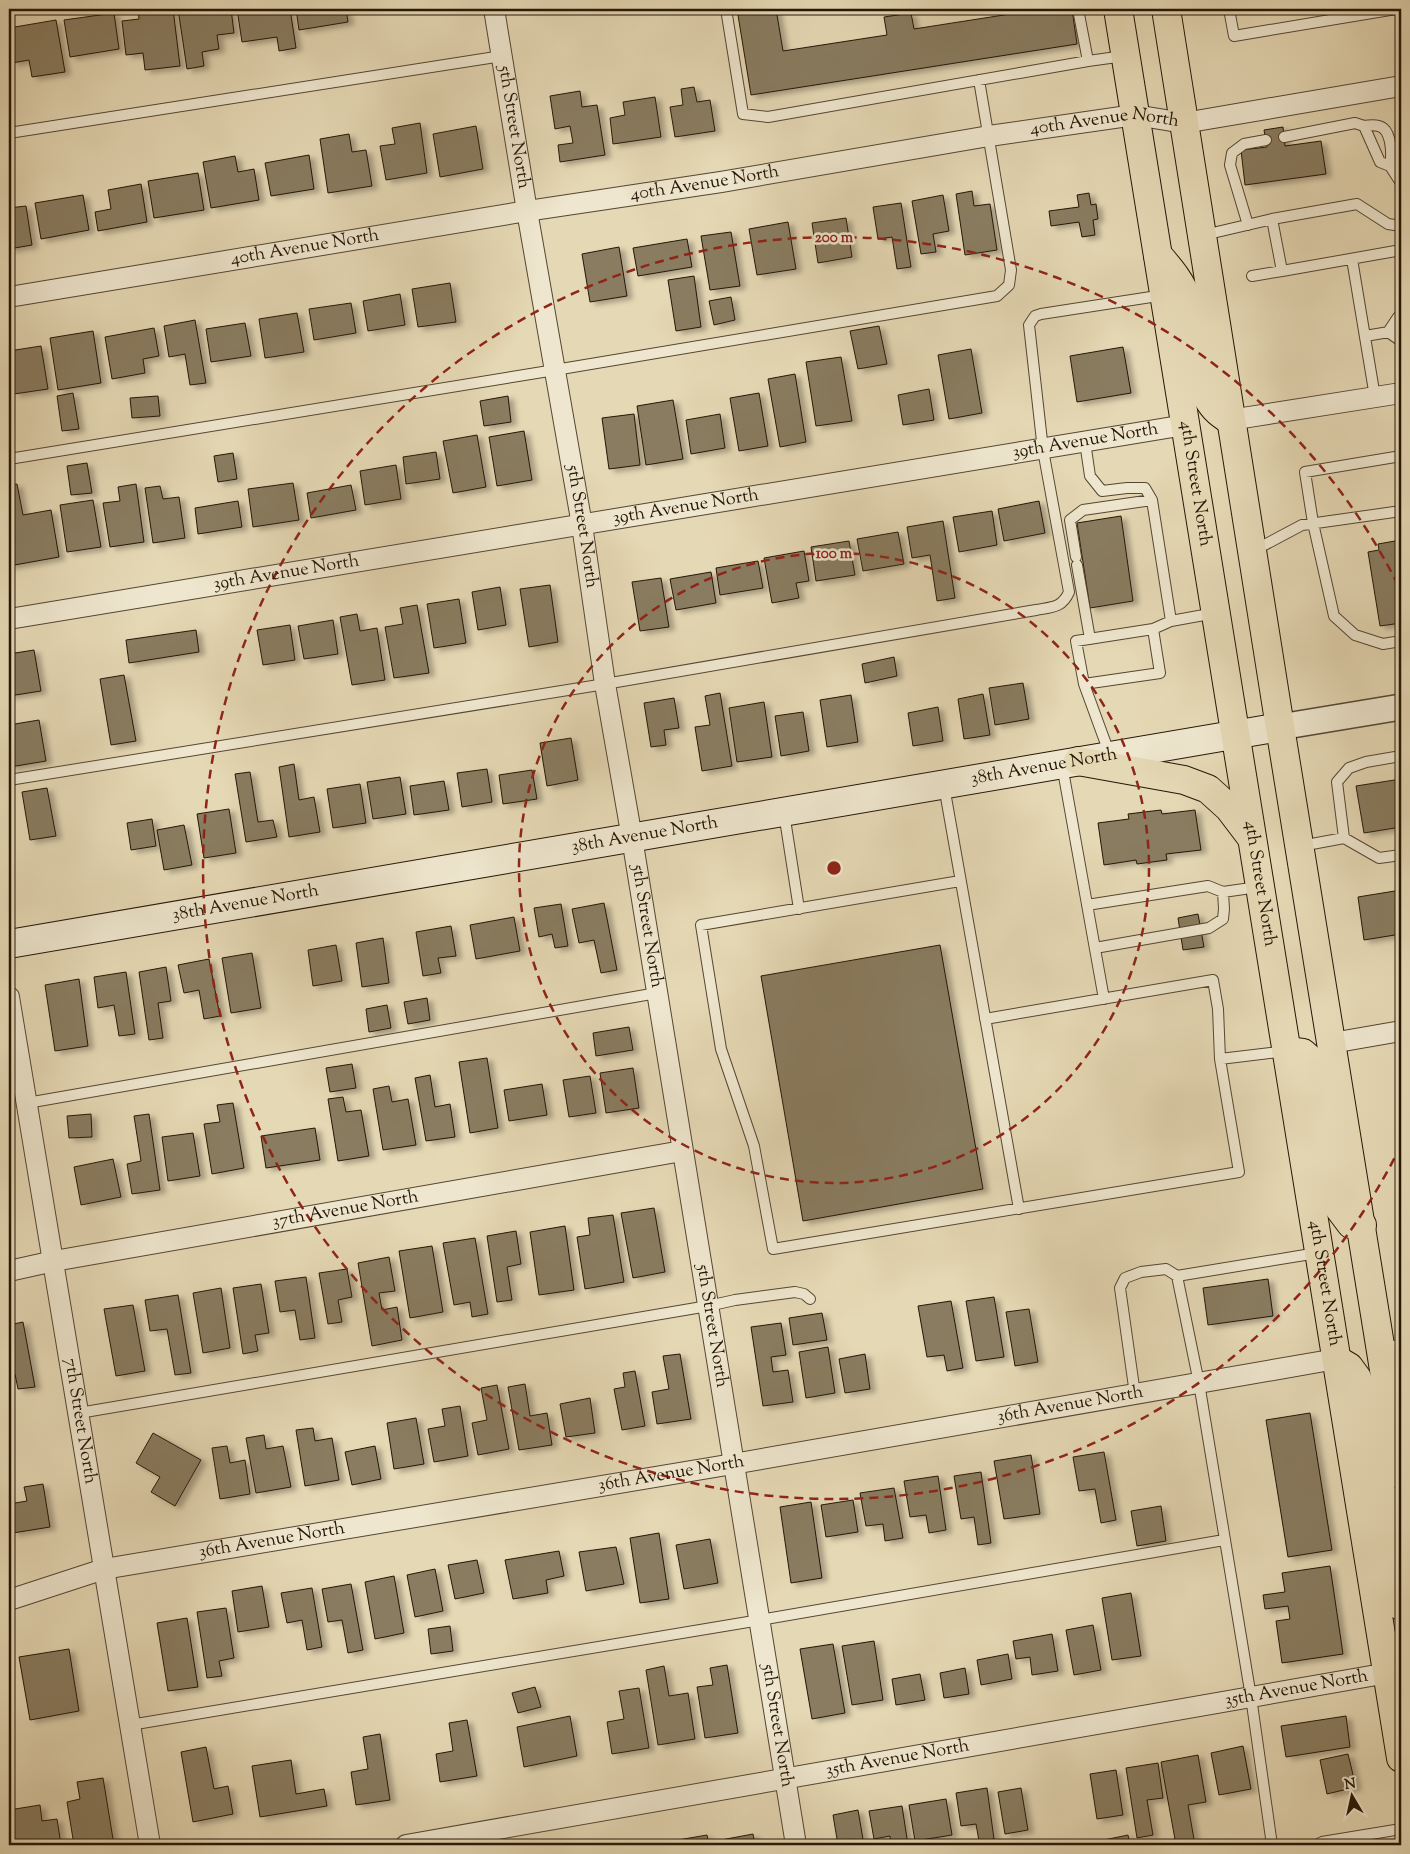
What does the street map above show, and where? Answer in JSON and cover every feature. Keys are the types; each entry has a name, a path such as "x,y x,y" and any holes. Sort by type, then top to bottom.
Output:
{"main road":[{"name":"4th Street North","path":"1118,9 1401,1758"},
{"path":"1166,9 1251,552 1362,1225 1392,1352 1400,1457"},
{"path":"1157,254 1176,276 1186,294 1206,393 1210,403 1219,413 1230,420"},
{"name":"38th Avenue North","path":"9,944 1280,727"},
{"path":"1070,762 1184,780 1208,790 1229,808 1252,839"},
{"path":"1286,1051 1303,1053 1314,1063 1339,1208 1351,1224 1362,1225"},
{"path":"1336,1359 1349,1368 1357,1378 1367,1410 1401,1606"}],"street":[{"name":"5th Street North","path":"494,9 582,525 605,684 632,838 733,1464 787,1779 796,1845"},
{"name":"40th Avenue North","path":"9,297 527,211 721,182 989,136 1135,115 1184,122 1401,87"},
{"path":"1230,420 1401,393"},
{"name":"39th Avenue North","path":"9,619 1043,450 1185,425"},
{"path":"1280,727 1401,707"},
{"name":"7th Street North","path":"9,997 150,1845"},
{"path":"1332,1042 1401,1031"},
{"name":"37th Avenue North","path":"9,1271 54,1261 682,1151"},
{"name":"36th Avenue North","path":"9,1600 104,1569 733,1464 1336,1359"},
{"name":"35th Avenue North","path":"406,1845 1388,1673"}],"lane":[{"path":"726,9 743,114 768,117 1126,56"},
{"path":"1078,9 1088,61"},
{"path":"1229,9 1234,36 1396,9"},
{"path":"9,133 502,56"},
{"path":"9,459 997,296 1009,285 1011,270 980,80"},
{"path":"1284,137 1355,124 1364,126 1374,125 1383,128 1386,132 1392,156 1390,166"},
{"path":"1364,126 1380,162 1390,166 1401,182"},
{"path":"1248,225 1230,165 1232,153 1244,144 1266,140"},
{"path":"1202,235 1272,219 1357,204 1388,224 1401,226"},
{"path":"1272,219 1282,271"},
{"path":"1252,276 1401,250"},
{"path":"1352,259 1375,397"},
{"path":"9,780 605,684 1057,605 1065,601 1069,592 1043,450 1029,333 1031,319 1041,314 1164,295"},
{"path":"1388,332 1398,317 1401,316"},
{"path":"1365,336 1401,330"},
{"path":"1388,332 1401,341"},
{"path":"1085,442 1090,476 1102,491 1145,488 1152,500 1171,621"},
{"path":"1401,456 1304,472 1308,524 1334,616 1355,635 1383,644 1401,641"},
{"path":"1090,639 1070,520 1083,510 1152,500"},
{"path":"1251,552 1308,524 1401,511"},
{"path":"1110,756 1084,684 1076,641 1153,629 1171,621 1216,613"},
{"path":"1084,684 1160,673 1153,629"},
{"path":"1344,838 1337,782 1349,768 1366,762 1401,756"},
{"path":"1070,762 1087,905 1104,999"},
{"path":"944,784 1019,1209"},
{"path":"783,812 799,909"},
{"path":"1299,846 1344,838 1379,858 1401,855"},
{"path":"960,881 701,925 721,1049 754,1146 773,1249 1239,1172 1220,1059 1218,1009 1213,980 985,1019"},
{"path":"1087,905 1208,886 1223,892 1260,887"},
{"path":"1095,948 1209,928 1223,919 1223,892"},
{"path":"27,1103 657,994"},
{"path":"1220,1059 1286,1051"},
{"path":"1136,1394 1120,1288 1125,1278 1142,1272 1166,1269 1178,1276 1318,1253"},
{"path":"1178,1276 1199,1383 1251,1697 1272,1845"},
{"path":"79,1413 735,1300 795,1292 804,1294 810,1299"},
{"path":"130,1725 760,1620 1224,1540"},
{"path":"1316,1845 1322,1842 1401,1829"}],"building":[{"path":"138,9 173,9 180,66 145,70 143,53 126,55 122,21 139,19"},
{"path":"178,9 231,9 234,33 217,35 219,49 202,52 204,66 187,69"},
{"path":"237,9 290,9 296,48 279,51 277,37 242,42"},
{"path":"296,9 346,9 348,22 299,30"},
{"path":"737,9 776,9 783,51 887,35 884,17 911,13 914,29 1042,9 1072,9 1077,44 751,95"},
{"path":"114,13 119,49 70,57 64,20"},
{"path":"56,20 65,72 32,77 29,60 12,63 9,28"},
{"path":"694,87 697,102 710,100 715,131 675,137 670,107 683,105 681,89"},
{"path":"580,91 582,107 597,105 605,155 560,162 558,145 573,143 570,126 555,129 550,96"},
{"path":"655,97 661,137 613,144 610,118 625,115 623,102"},
{"path":"420,123 427,173 386,180 380,146 395,144 392,128"},
{"path":"476,126 483,169 440,177 433,134"},
{"path":"1283,127 1285,146 1321,141 1326,174 1245,185 1241,150 1267,147 1264,130"},
{"path":"349,134 352,152 366,150 372,186 328,193 320,139"},
{"path":"309,155 314,189 271,196 265,163"},
{"path":"235,156 238,172 254,169 259,200 211,208 203,162"},
{"path":"198,173 204,210 154,218 148,181"},
{"path":"141,184 147,222 98,231 95,212 111,209 108,190"},
{"path":"972,191 974,206 990,204 997,250 965,255 956,194"},
{"path":"1089,193 1091,205 1096,204 1098,219 1093,220 1095,235 1082,237 1079,222 1051,226 1049,211 1079,207 1077,195"},
{"path":"83,195 89,230 41,239 35,203"},
{"path":"943,195 949,231 933,234 936,252 921,254 912,201"},
{"path":"901,203 911,267 897,269 892,237 878,239 873,207"},
{"path":"26,206 32,245 9,249 9,208"},
{"path":"846,218 852,257 818,263 812,223"},
{"path":"788,222 796,269 757,275 749,229"},
{"path":"731,232 740,286 710,290 701,236"},
{"path":"687,239 692,267 638,276 633,248"},
{"path":"619,247 627,296 590,302 582,254"},
{"path":"694,276 701,327 676,331 668,280"},
{"path":"450,283 456,322 418,327 412,289"},
{"path":"400,294 405,325 368,331 363,301"},
{"path":"731,297 735,320 714,325 709,301"},
{"path":"351,303 356,333 314,340 309,309"},
{"path":"297,313 304,352 265,358 259,319"},
{"path":"195,320 206,383 190,385 185,354 169,357 164,326"},
{"path":"245,323 251,356 211,362 206,329"},
{"path":"879,326 887,364 858,369 850,331"},
{"path":"154,328 159,356 143,359 145,373 112,379 105,337"},
{"path":"93,331 101,383 58,390 50,338"},
{"path":"41,346 48,389 14,394 12,380 9,381 9,351"},
{"path":"1123,347 1131,393 1077,402 1070,356"},
{"path":"971,349 982,413 949,419 938,355"},
{"path":"841,357 852,421 816,426 806,362"},
{"path":"795,374 806,442 780,447 768,379"},
{"path":"929,389 934,420 903,425 898,395"},
{"path":"73,393 79,429 62,431 57,396"},
{"path":"759,393 768,446 739,451 730,398"},
{"path":"158,396 160,416 132,418 130,398"},
{"path":"508,396 511,422 484,426 480,401"},
{"path":"673,400 683,459 646,465 637,406"},
{"path":"634,414 640,465 609,469 602,418"},
{"path":"720,414 725,448 691,454 686,420"},
{"path":"524,431 532,480 497,486 489,437"},
{"path":"477,435 486,487 453,493 443,441"},
{"path":"436,452 440,479 406,484 403,457"},
{"path":"233,453 237,479 218,482 214,456"},
{"path":"87,463 92,493 71,495 67,466"},
{"path":"396,465 401,499 365,505 360,471"},
{"path":"293,483 299,520 253,527 248,489"},
{"path":"17,484 23,515 51,510 59,557 9,566 9,485"},
{"path":"136,484 144,542 110,547 103,503 120,501 118,487"},
{"path":"351,485 356,510 311,518 307,493"},
{"path":"160,486 163,499 179,497 185,538 153,543 145,488"},
{"path":"93,500 101,547 67,552 60,505"},
{"path":"238,501 242,527 198,534 195,508"},
{"path":"1039,501 1045,533 1004,541 998,509"},
{"path":"992,511 997,545 959,552 953,517"},
{"path":"1121,516 1133,601 1090,608 1077,523"},
{"path":"943,521 955,598 937,601 930,555 912,558 907,527"},
{"path":"898,532 904,564 863,571 857,539"},
{"path":"1401,540 1401,623 1380,626 1368,552 1379,550 1378,544"},
{"path":"849,541 855,575 816,581 811,547"},
{"path":"804,551 809,581 796,583 799,598 772,603 764,558"},
{"path":"758,561 763,588 720,595 716,568"},
{"path":"711,572 716,603 676,610 670,579"},
{"path":"661,578 669,627 640,631 632,582"},
{"path":"550,585 558,642 529,647 520,589"},
{"path":"500,587 506,625 478,630 472,592"},
{"path":"459,599 466,643 434,648 427,604"},
{"path":"417,605 429,673 394,678 385,627 403,624 400,608"},
{"path":"357,614 360,631 377,628 385,680 352,685 340,617"},
{"path":"333,620 338,654 304,659 298,626"},
{"path":"290,625 295,660 263,665 257,630"},
{"path":"196,630 199,652 129,663 126,640"},
{"path":"34,650 41,691 9,696 9,654"},
{"path":"894,657 897,676 865,683 862,664"},
{"path":"124,675 136,741 111,745 100,679"},
{"path":"1023,683 1029,719 995,725 989,688"},
{"path":"720,693 732,766 702,771 695,727 710,725 705,696"},
{"path":"983,694 990,735 964,739 958,699"},
{"path":"851,695 858,742 827,747 820,700"},
{"path":"674,698 679,728 664,730 666,745 651,747 644,703"},
{"path":"764,702 772,757 737,762 729,708"},
{"path":"938,707 943,741 913,746 908,713"},
{"path":"803,712 809,751 781,756 775,716"},
{"path":"39,720 46,761 10,767 9,725"},
{"path":"571,738 578,780 547,786 540,743"},
{"path":"294,764 299,800 314,797 320,832 289,837 279,767"},
{"path":"487,769 492,802 462,807 457,773"},
{"path":"532,770 537,799 503,804 499,775"},
{"path":"250,772 258,822 273,820 277,837 246,842 235,774"},
{"path":"400,777 406,814 373,819 367,782"},
{"path":"1401,779 1401,827 1364,833 1356,786"},
{"path":"444,781 449,810 414,815 410,786"},
{"path":"360,784 366,823 333,828 327,789"},
{"path":"47,788 56,836 30,840 22,792"},
{"path":"229,809 236,853 204,858 197,814"},
{"path":"1161,810 1162,814 1195,810 1201,850 1166,854 1167,860 1137,864 1136,860 1104,865 1098,823 1129,819 1128,814"},
{"path":"152,819 156,846 131,850 127,823"},
{"path":"184,825 192,865 164,870 157,830"},
{"path":"1401,890 1401,934 1364,940 1358,897"},
{"path":"604,903 617,970 601,973 594,940 579,943 572,909"},
{"path":"561,904 568,946 555,948 552,934 539,937 534,908"},
{"path":"1198,914 1204,947 1183,950 1178,918"},
{"path":"514,917 520,951 476,959 470,925"},
{"path":"451,926 456,956 438,958 441,973 423,976 416,932"},
{"path":"383,938 389,983 362,987 356,943"},
{"path":"336,945 342,981 313,986 308,950"},
{"path":"940,945 983,1189 803,1221 761,976"},
{"path":"252,953 261,1008 231,1013 222,958"},
{"path":"209,959 220,1016 204,1019 199,990 184,993 178,965"},
{"path":"166,967 171,1001 158,1003 163,1038 149,1040 139,972"},
{"path":"126,972 135,1034 119,1036 114,1005 98,1008 94,977"},
{"path":"79,979 88,1046 55,1051 45,985"},
{"path":"427,998 430,1020 408,1024 404,1002"},
{"path":"387,1005 391,1028 369,1032 366,1009"},
{"path":"629,1027 633,1050 596,1056 593,1033"},
{"path":"487,1058 498,1128 470,1133 459,1062"},
{"path":"352,1064 356,1088 330,1092 326,1068"},
{"path":"633,1068 639,1108 606,1113 600,1073"},
{"path":"430,1075 435,1107 450,1104 455,1137 426,1141 415,1078"},
{"path":"590,1076 596,1113 569,1117 563,1080"},
{"path":"542,1084 547,1115 509,1121 504,1090"},
{"path":"389,1086 392,1102 408,1099 416,1145 383,1150 373,1089"},
{"path":"343,1097 346,1112 361,1110 369,1156 338,1161 328,1099"},
{"path":"233,1103 244,1168 212,1174 204,1124 220,1122 217,1105"},
{"path":"91,1114 92,1137 69,1138 67,1116"},
{"path":"149,1114 160,1190 132,1194 127,1164 141,1161 134,1116"},
{"path":"315,1128 320,1160 266,1168 261,1136"},
{"path":"193,1133 200,1176 168,1181 162,1137"},
{"path":"113,1159 121,1197 81,1205 74,1167"},
{"path":"654,1208 665,1272 633,1278 621,1213"},
{"path":"613,1215 624,1282 585,1289 577,1237 590,1235 588,1218"},
{"path":"565,1226 574,1290 539,1295 530,1232"},
{"path":"516,1231 521,1264 507,1267 512,1300 497,1302 487,1236"},
{"path":"475,1238 488,1314 472,1317 470,1302 454,1305 443,1243"},
{"path":"432,1246 443,1312 410,1318 399,1251"},
{"path":"389,1257 395,1291 379,1293 382,1310 397,1307 402,1340 372,1346 358,1263"},
{"path":"347,1269 352,1297 338,1300 342,1322 328,1324 319,1273"},
{"path":"306,1277 315,1338 300,1340 295,1310 280,1312 275,1281"},
{"path":"1268,1279 1273,1316 1208,1325 1203,1288"},
{"path":"261,1284 269,1333 255,1335 258,1351 243,1354 233,1288"},
{"path":"221,1288 230,1348 203,1353 193,1293"},
{"path":"178,1295 191,1373 175,1375 167,1329 150,1331 145,1300"},
{"path":"994,1297 1004,1357 976,1361 966,1301"},
{"path":"951,1301 963,1368 947,1371 944,1355 927,1357 918,1306"},
{"path":"133,1305 145,1371 116,1376 104,1309"},
{"path":"1029,1309 1038,1362 1015,1366 1006,1312"},
{"path":"822,1313 827,1340 793,1345 789,1318"},
{"path":"23,1322 35,1387 18,1389 15,1374 9,1375 9,1325"},
{"path":"781,1323 786,1355 771,1357 773,1372 788,1370 793,1402 763,1406 751,1327"},
{"path":"828,1347 835,1393 806,1398 799,1352"},
{"path":"680,1354 691,1419 657,1424 652,1392 669,1389 663,1356"},
{"path":"865,1354 870,1389 845,1393 839,1359"},
{"path":"635,1371 645,1426 622,1430 614,1389 625,1387 623,1373"},
{"path":"525,1384 530,1416 547,1413 552,1445 519,1450 508,1387"},
{"path":"497,1385 509,1449 478,1455 472,1423 487,1420 481,1388"},
{"path":"590,1398 595,1433 566,1437 560,1404"},
{"path":"460,1406 468,1456 434,1462 428,1429 445,1426 442,1409"},
{"path":"1310,1413 1332,1550 1288,1557 1266,1420"},
{"path":"416,1418 424,1464 394,1469 387,1423"},
{"path":"313,1428 315,1441 332,1438 339,1480 305,1486 296,1430"},
{"path":"153,1433 201,1460 175,1506 151,1492 160,1477 136,1463"},
{"path":"264,1435 266,1449 283,1446 291,1487 256,1493 246,1438"},
{"path":"227,1446 230,1463 245,1460 250,1494 220,1499 212,1448"},
{"path":"375,1446 381,1479 352,1485 345,1452"},
{"path":"1104,1452 1116,1520 1101,1523 1095,1489 1079,1491 1073,1457"},
{"path":"1031,1455 1040,1514 1004,1519 994,1461"},
{"path":"981,1472 991,1543 978,1545 974,1517 961,1519 954,1476"},
{"path":"938,1476 946,1530 929,1533 926,1515 910,1517 904,1481"},
{"path":"43,1484 50,1527 13,1533 9,1504 27,1501 24,1487"},
{"path":"894,1488 903,1538 885,1541 883,1524 866,1526 860,1493"},
{"path":"853,1500 858,1532 826,1537 821,1505"},
{"path":"811,1502 822,1578 791,1583 780,1507"},
{"path":"1161,1506 1166,1541 1137,1546 1131,1511"},
{"path":"659,1533 669,1599 640,1603 630,1538"},
{"path":"710,1539 718,1583 684,1589 676,1545"},
{"path":"616,1547 624,1584 586,1591 579,1552"},
{"path":"559,1551 564,1576 546,1580 548,1593 513,1599 505,1560"},
{"path":"477,1560 484,1593 455,1599 448,1565"},
{"path":"1330,1566 1343,1654 1282,1663 1276,1621 1290,1619 1288,1606 1265,1609 1263,1595 1285,1592 1282,1573"},
{"path":"435,1569 443,1611 415,1617 407,1575"},
{"path":"394,1576 404,1633 375,1639 365,1582"},
{"path":"351,1584 363,1650 348,1653 342,1620 328,1622 322,1589"},
{"path":"262,1586 269,1627 238,1632 232,1591"},
{"path":"312,1588 322,1647 307,1650 302,1620 287,1623 281,1593"},
{"path":"1131,1593 1141,1656 1112,1660 1102,1598"},
{"path":"226,1608 234,1658 219,1661 222,1676 207,1678 197,1612"},
{"path":"187,1618 198,1687 168,1691 157,1623"},
{"path":"1093,1625 1101,1670 1074,1675 1066,1630"},
{"path":"450,1626 453,1651 431,1654 428,1629"},
{"path":"1052,1634 1058,1671 1032,1675 1030,1657 1016,1659 1013,1641"},
{"path":"874,1641 883,1700 852,1705 842,1646"},
{"path":"833,1644 845,1713 812,1719 800,1649"},
{"path":"69,1649 79,1711 30,1720 19,1657"},
{"path":"1008,1654 1012,1679 981,1685 977,1660"},
{"path":"727,1665 738,1733 705,1738 697,1687 713,1685 710,1668"},
{"path":"664,1666 669,1696 688,1693 695,1739 658,1745 646,1670"},
{"path":"965,1668 969,1694 944,1698 940,1673"},
{"path":"920,1674 925,1700 896,1705 892,1679"},
{"path":"535,1687 541,1707 518,1713 512,1693"},
{"path":"639,1688 649,1748 612,1754 607,1722 624,1719 619,1691"},
{"path":"570,1716 577,1756 524,1767 517,1727"},
{"path":"1346,1716 1350,1747 1286,1757 1281,1726"},
{"path":"467,1720 477,1776 440,1782 436,1754 453,1751 449,1723"},
{"path":"380,1734 390,1800 356,1805 351,1772 368,1769 363,1737"},
{"path":"1243,1746 1251,1789 1219,1795 1211,1753"},
{"path":"206,1747 214,1789 228,1786 233,1814 193,1822 181,1752"},
{"path":"1348,1754 1356,1787 1327,1794 1320,1760"},
{"path":"1198,1755 1206,1802 1188,1805 1195,1845 1176,1845 1161,1762"},
{"path":"291,1760 296,1794 324,1789 327,1806 260,1817 252,1766"},
{"path":"1158,1763 1163,1798 1147,1800 1153,1835 1137,1838 1126,1768"},
{"path":"1116,1770 1123,1815 1097,1819 1090,1774"},
{"path":"103,1778 114,1845 74,1845 67,1802 80,1799 77,1782"},
{"path":"987,1788 994,1839 979,1841 976,1824 961,1826 956,1793"},
{"path":"1021,1788 1028,1830 1005,1834 998,1792"},
{"path":"946,1799 952,1835 915,1841 909,1805"},
{"path":"40,1805 42,1821 57,1819 61,1845 13,1845 9,1810"},
{"path":"902,1806 908,1845 891,1845 890,1836 874,1839 869,1811"},
{"path":"858,1810 864,1845 838,1845 833,1815"},
{"path":"753,1834 755,1845 722,1845 721,1840"},
{"path":"707,1835 709,1845 679,1845 678,1840"},
{"path":"1128,1835 1130,1845 1105,1845 1104,1840"}]}
